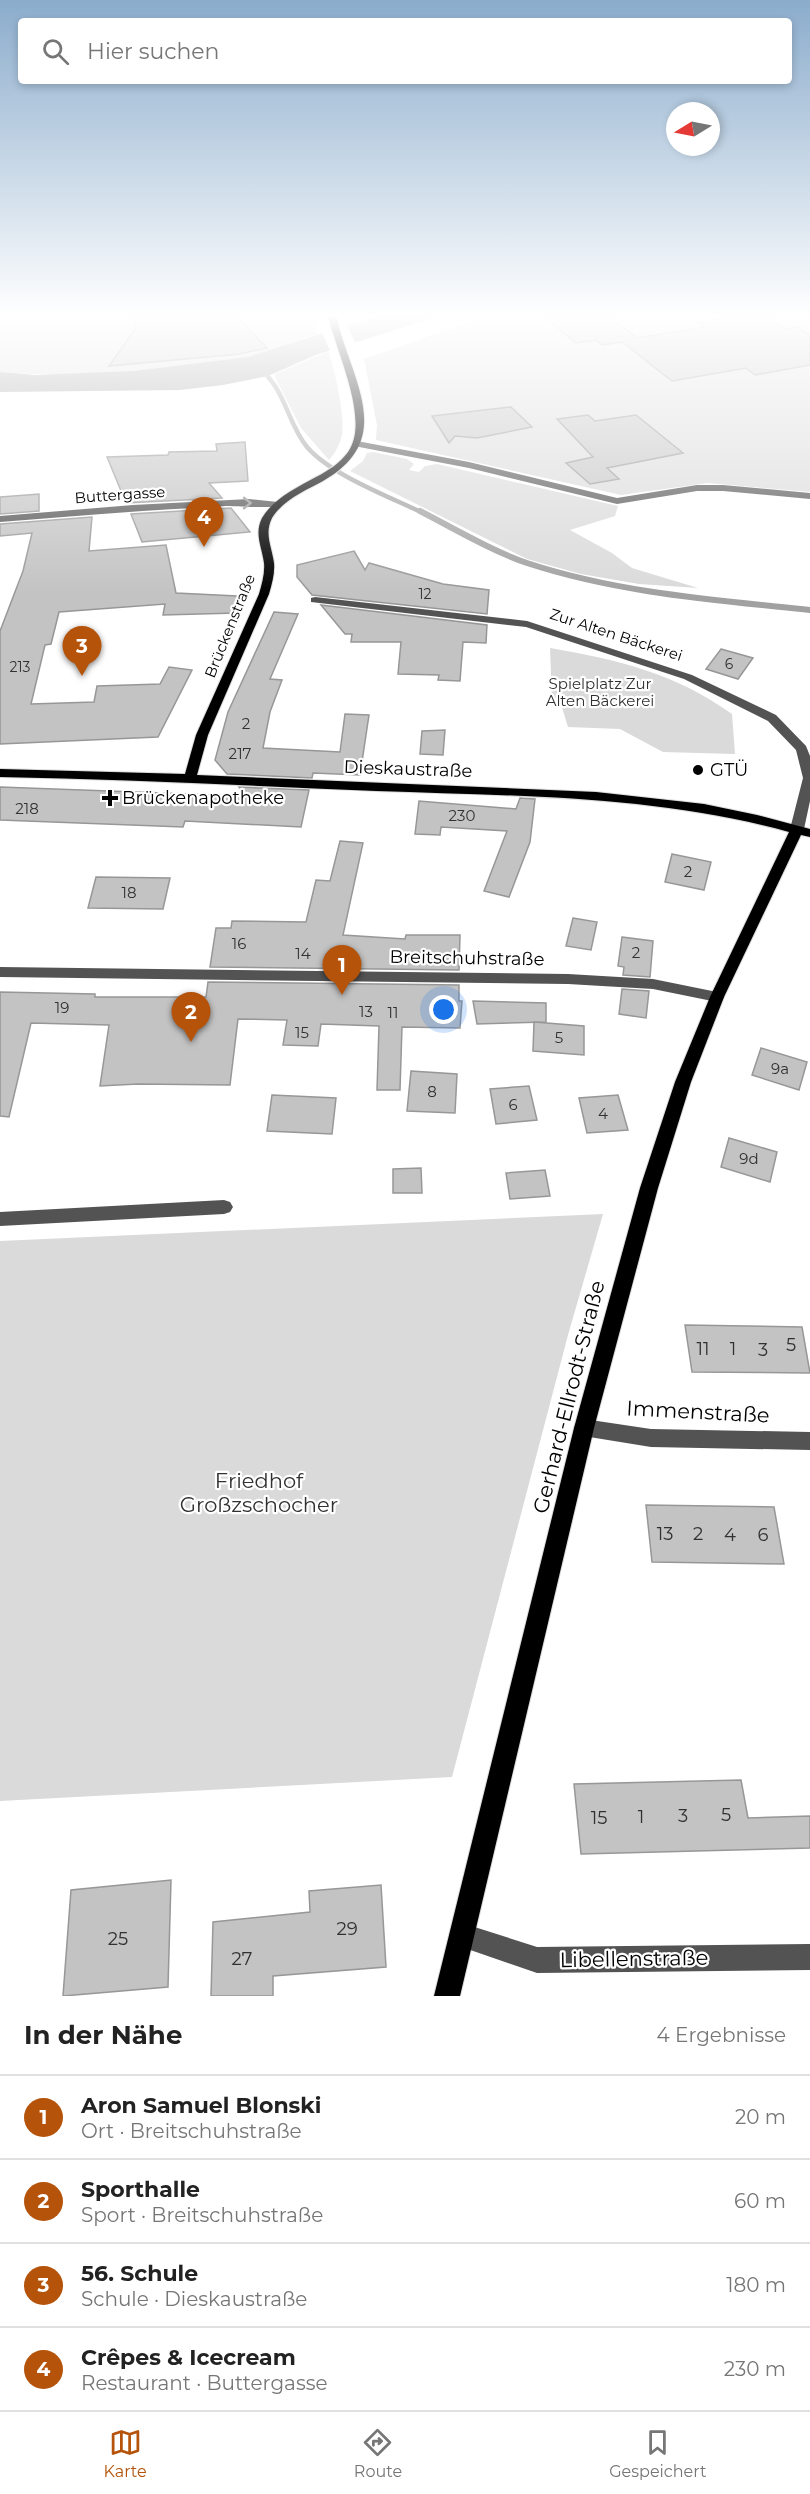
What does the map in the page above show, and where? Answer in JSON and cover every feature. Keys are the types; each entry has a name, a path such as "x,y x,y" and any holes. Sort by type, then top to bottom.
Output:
{"main road":[{"path":"356,408 360,431 357,444"},
{"name":"Brückenstraße","path":"190,778 202,735 264,594 269,577 263,528 268,516 278,505 350,456 357,444"},
{"name":"Dieskaustraße","path":"0,773 537,791 720,810 804,831"},
{"name":"Gerhard-Ellrodt-Straße","path":"447,1996 584,1428 649,1188 683,1082 717,997 804,831"}],"street":[{"path":"357,444 459,463 617,501 697,488 723,488 810,496"},
{"name":"Buttergasse","path":"0,519 249,502 278,505"},
{"name":"Zur Alten Bäckerei","path":"315,600 527,624 688,677 772,718 802,748 809,778 804,831"},
{"name":"Breitschuhstraße","path":"0,972 568,979 653,984 717,997"},
{"path":"0,1219 224,1207"},
{"name":"Immenstraße","path":"584,1428 651,1438 810,1441"},
{"name":"Libellenstraße","path":"462,1935 537,1960 810,1957"}],"green space":[{"path":"291,408 341,408 342,435 329,460 301,428"},
{"path":"374,408 810,408 810,492 708,483 621,495 376,440 377,425"},
{"path":"373,452 407,459 414,464 409,470 419,472 425,466 437,464 618,506 615,516 570,530 612,553 632,568 698,588 639,584 581,574 527,559 350,471 363,461 367,453"},
{"name":"Spielplatz Zur Alten Bäckerei","path":"550,648 645,670 689,688 711,700 732,714 735,754 663,752 620,729 568,727 560,701 552,700"},
{"name":"Friedhof Großzschocher","path":"603,1214 568,1335 452,1777 0,1801 0,1241"}],"building":[{"path":"512,408 532,427 477,438 455,436 449,443 432,416"},
{"path":"588,415 595,421 636,415 683,453 607,468 619,479 590,484 566,463 593,457 557,419"},
{"path":"245,442 248,481 209,483 222,498 126,503 107,457 217,451 216,444"},
{"path":"39,494 39,511 0,514 0,497"},
{"path":"231,508 250,532 142,542 131,514"},
{"path":"92,517 89,551 166,545 176,593 237,596 236,613 163,615 165,604 59,612 51,644 45,645 31,704 94,702 97,686 160,684 169,667 192,670 158,737 0,744 0,631 23,571 32,533 0,536 0,524"},
{"path":"354,551 365,570 369,563 443,584 489,590 487,614 312,595 297,577 297,565"},
{"path":"321,605 487,625 486,643 463,642 460,681 438,680 439,675 398,674 401,642 351,642 352,634 345,634"},
{"path":"274,612 298,614 270,679 282,680 270,712 263,748 340,752 345,714 369,715 360,775 313,773 312,778 227,774 215,760 228,712"},
{"path":"721,649 753,658 738,679 706,669"},
{"path":"445,730 443,755 420,754 422,731"},
{"path":"0,787 246,796 239,787 309,790 301,827 185,821 183,827 0,820"},
{"path":"520,798 535,799 530,842 509,897 484,891 507,831 441,827 440,835 415,834 419,801 516,809"},
{"path":"340,841 363,843 343,935 405,939 406,935 460,935 459,970 210,967 216,928 231,928 232,921 306,922 316,880 330,881"},
{"path":"672,854 711,862 704,890 665,882"},
{"path":"96,877 170,878 163,909 88,908"},
{"path":"573,918 597,922 591,950 566,946"},
{"path":"622,937 653,941 650,977 623,975 624,967 618,966"},
{"path":"208,982 459,985 459,1001 462,1001 460,1028 402,1027 400,1090 377,1090 379,1026 321,1024 318,1046 283,1045 287,1020 238,1019 230,1085 100,1086 109,1025 31,1023 9,1117 0,1116 0,992 95,994 95,997 206,997"},
{"path":"622,989 649,991 646,1018 619,1014"},
{"path":"473,1001 546,1003 546,1022 477,1024"},
{"path":"534,1022 584,1026 584,1055 533,1051"},
{"path":"761,1048 807,1062 799,1090 752,1075"},
{"path":"411,1071 457,1074 455,1113 407,1111"},
{"path":"529,1086 537,1120 496,1124 490,1089"},
{"path":"272,1095 336,1098 332,1134 267,1131"},
{"path":"618,1095 628,1130 587,1133 579,1098"},
{"path":"729,1138 777,1152 770,1182 721,1167"},
{"path":"421,1168 422,1193 393,1193 393,1169"},
{"path":"545,1170 550,1196 510,1199 506,1173"},
{"path":"685,1325 802,1327 810,1373 692,1372"},
{"path":"646,1505 774,1507 784,1564 652,1562"},
{"path":"741,1780 748,1818 810,1816 810,1848 581,1854 574,1784"},
{"path":"171,1880 168,1987 63,1996 71,1890"},
{"path":"381,1885 386,1967 273,1976 273,1996 211,1996 213,1922 310,1912 309,1891"}],"waterway":[{"path":"286,408 307,447 331,467 423,513"},
{"path":"420,511 473,539 527,563 596,582 667,594 810,610"}],"place":[{"name":"Crêpes & Icecream","path":"204,547"},
{"name":"56. Schule","path":"82,676"},
{"name":"GTÜ","path":"698,770"},
{"name":"Brückenapotheke","path":"110,798"},
{"name":"Aron Samuel Blonski","path":"342,995"},
{"name":"Sporthalle","path":"191,1042"}]}
